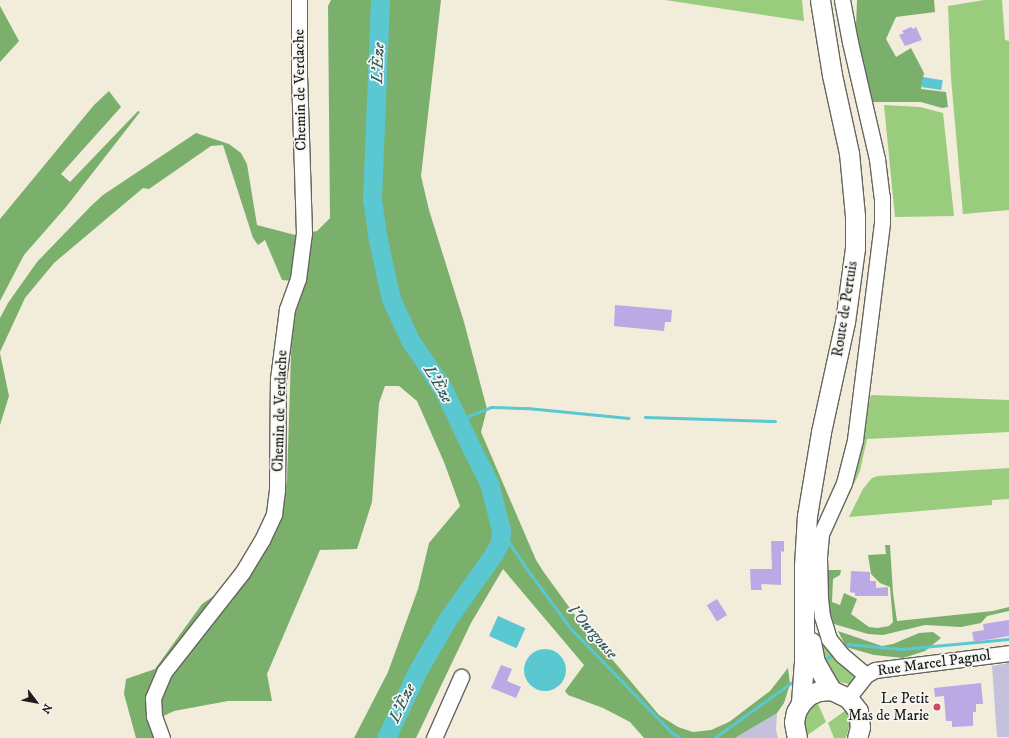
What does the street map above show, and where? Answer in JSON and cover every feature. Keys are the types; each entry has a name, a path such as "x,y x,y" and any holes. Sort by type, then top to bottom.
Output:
{"main road":[{"name":"Route de Pertuis","path":"797,738 794,722 804,690 806,618 804,566 809,495 845,322 855,248 855,216 848,153 832,76 820,0"},
{"name":"Route de Pertuis","path":"806,618 815,662 831,690"},
{"path":"801,703 809,695 820,691 831,690 848,698 854,704 860,719 860,737"}],"street":[{"name":"Chemin de Verdache","path":"162,738 154,716 153,698 164,672 242,573 262,540 274,514 278,490 278,379 287,309 298,279 304,233 299,78 299,0"},
{"path":"842,0 850,42 877,159 882,196 882,223 858,419 846,477 821,534 819,551 820,590 822,616 829,639 842,655 866,675"},
{"name":"Rue Marcel Pagnol","path":"848,698 866,675 875,670 894,666 1009,653"},
{"path":"434,738 461,677"}],"shaded area":[{"path":"1009,663 1009,737 997,737 992,666"},
{"path":"777,713 776,730 778,738 735,738"}],"green space":[{"path":"331,0 441,0 421,176 429,210 464,322 487,409 481,432 536,560 574,614 659,715 678,727 693,732 711,730 729,722 770,691 788,668 790,684 784,703 777,713 735,738 644,738 630,722 603,708 568,695 565,691 584,665 503,569 471,623 416,738 354,738 388,672 418,589 429,543 460,506 444,462 417,401 399,386 385,386 379,403 372,502 357,549 320,550 267,674 272,701 228,701 174,711 151,722 158,738 136,738 124,694 126,679 155,669 202,604 248,573 276,530 282,511 287,480 292,324 305,282 282,280 265,240 258,245 253,238 223,145 211,146 149,189 143,188 54,263 25,298 0,352 0,318 8,303 37,262 91,206 103,195 196,133 229,144 241,153 247,164 257,225 295,235 317,231 330,218 328,6"},
{"path":"665,0 802,0 804,21"},
{"path":"857,0 934,0 935,12 896,17 886,39 896,57 911,48 924,73 921,89 946,92 948,107 942,108 921,102 871,102 856,26"},
{"path":"984,0 1002,0 1005,40 1009,41 1009,210 963,214 951,78 948,6"},
{"path":"0,6 19,41 0,62"},
{"path":"109,91 121,107 61,174 70,182 138,111 140,112 66,207 24,255 0,301 0,219 94,105"},
{"path":"884,105 920,107 943,113 954,216 895,217"},
{"path":"0,353 9,396 0,425"},
{"path":"871,395 1009,400 1009,432 867,439 860,471 854,484 846,492"},
{"path":"1009,468 1009,499 992,500 992,505 849,517 863,489 872,478 878,476"},
{"path":"885,545 890,545 893,593 897,621 993,611 1009,607 1009,611 987,616 981,623 961,627 925,625 883,635 868,634 834,624 828,606 828,570 841,570 840,575 833,579 832,602 840,605 844,593 857,599 851,614 869,627 878,628 889,626 893,622 890,587 880,583 871,574 868,555 886,554"},
{"path":"838,631 882,646 893,644 919,633 933,632 941,638 925,651 903,658 874,655 846,647"},
{"path":"819,634 837,661 855,674 852,682 849,684 835,681 821,652 817,635"},
{"path":"817,702 826,722 806,736 802,724 804,716 808,709"},
{"path":"846,710 850,722 847,735 845,738 834,738 828,723"}],"water":[{"path":"923,77 943,80 941,90 921,87"},
{"path":"498,616 525,628 516,648 489,636"},
{"path":"541,649 549,649 560,655 566,666 566,674 560,685 549,691 541,691 530,685 524,674 524,666 530,655"}],"building":[{"path":"911,27 913,29 916,27 922,40 905,46 899,35 904,33 902,31"},
{"path":"615,305 672,310 671,322 665,322 664,331 614,326"},
{"path":"771,541 784,541 784,552 781,551 781,585 761,584 762,590 751,590 750,569 772,569"},
{"path":"851,571 870,572 870,581 876,581 876,588 888,587 888,596 855,596 855,593 850,592"},
{"path":"717,599 727,615 717,621 707,605"},
{"path":"1009,620 1009,636 974,642 972,632 984,630 983,624"},
{"path":"501,665 512,669 507,681 521,687 516,698 491,688"},
{"path":"981,683 983,704 976,704 976,712 973,712 973,726 952,727 952,721 946,721 944,696 935,697 934,688"}],"waterway":[{"name":"L'Èze","path":"380,0 372,199 378,240 391,299 410,340 443,389 489,483 501,530 500,542 493,555 447,620 418,670 386,738"},
{"path":"459,420 492,407 527,408 629,418"},
{"path":"645,417 775,421"},
{"name":"l'Ourgouse","path":"501,530 526,568 571,629 671,732 680,738"},
{"path":"843,648 848,644 901,649 1009,639"},
{"path":"821,662 835,653"},
{"path":"714,738 795,680"}],"place":[{"name":"Le Petit Mas de Marie","path":"937,707"}]}
